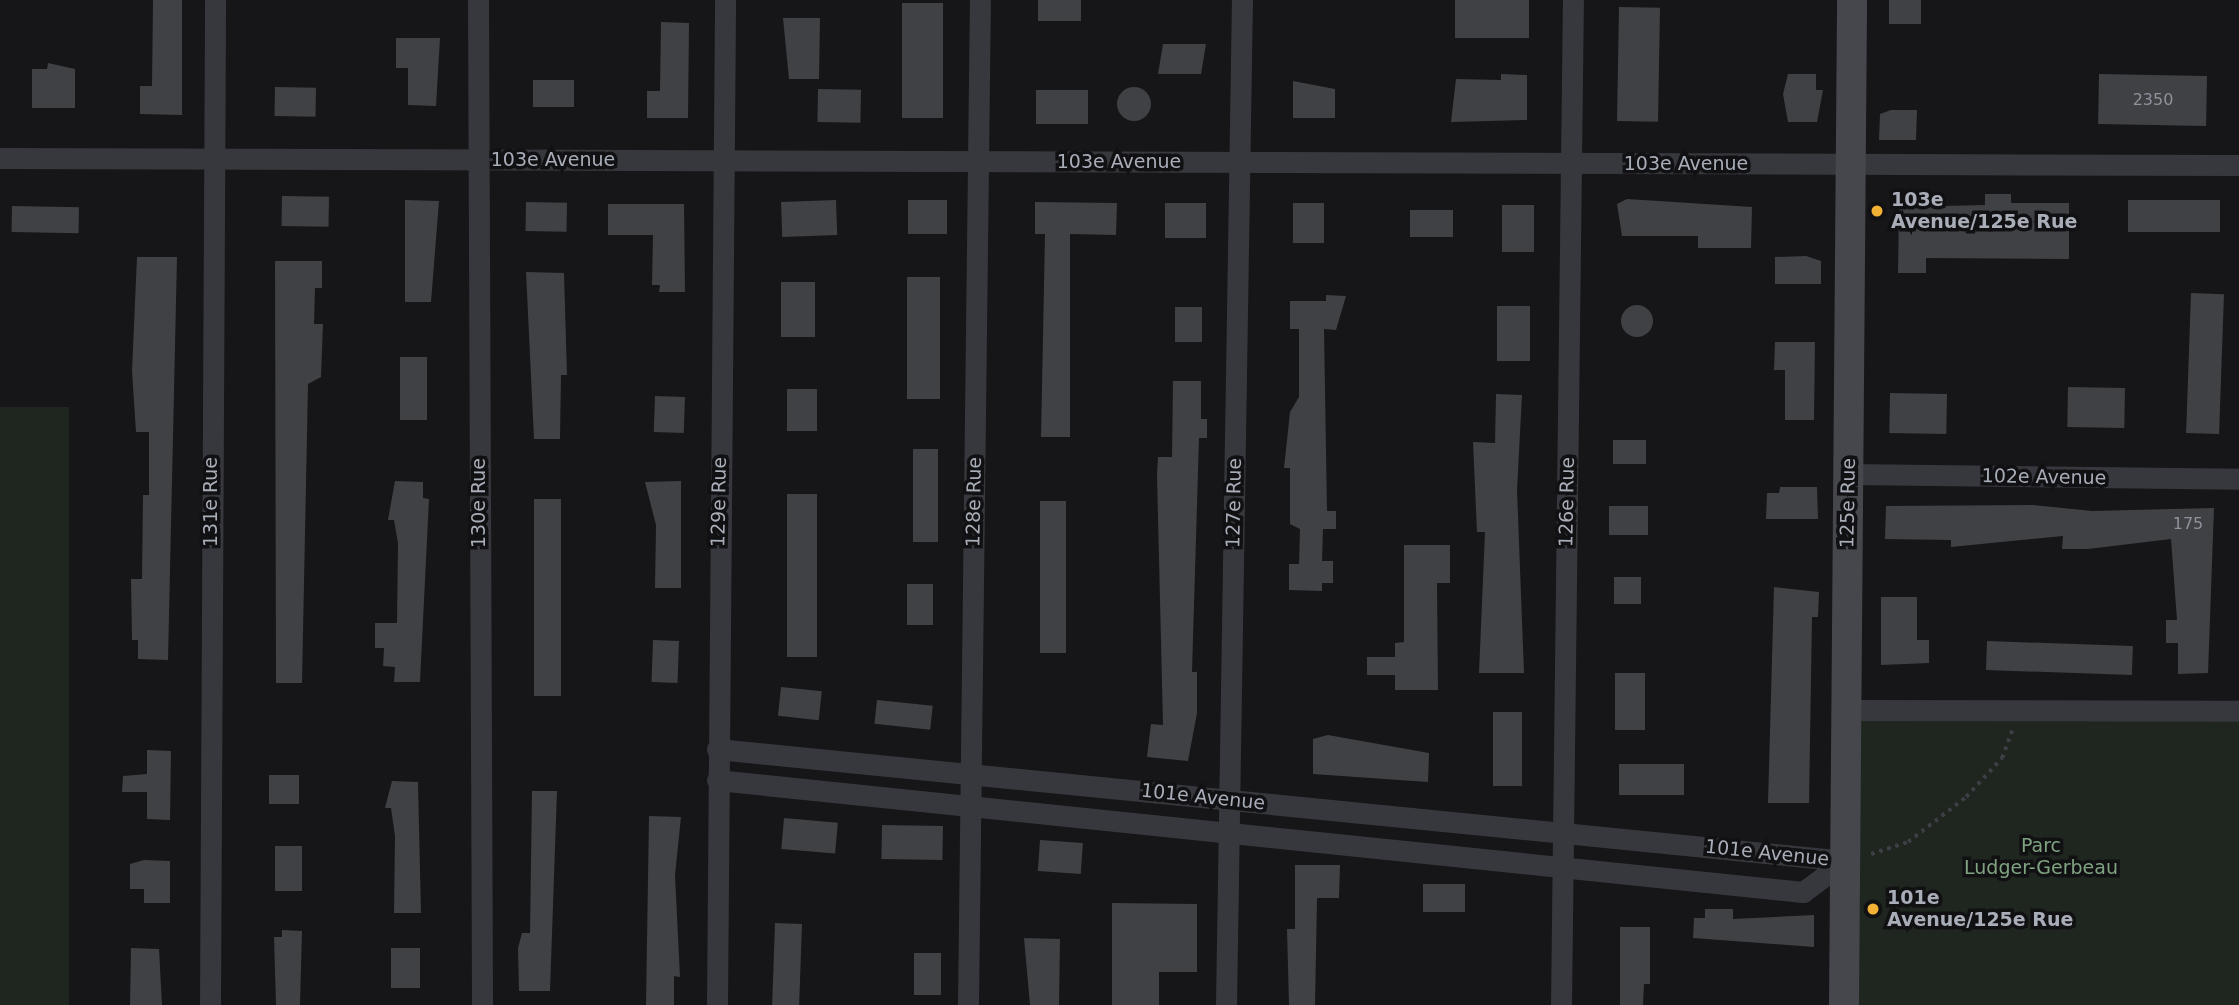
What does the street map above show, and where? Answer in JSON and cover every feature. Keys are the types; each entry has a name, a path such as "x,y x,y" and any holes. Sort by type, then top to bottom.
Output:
{"main road":[{"name":"125e Rue","path":"1844,1005 1844,710 1852,0"}],"street":[{"name":"131e Rue","path":"211,1005 212,159 215,0"},
{"name":"130e Rue","path":"478,0 482,1005"},
{"name":"129e Rue","path":"717,1005 724,0"},
{"name":"128e Rue","path":"968,1005 980,0"},
{"name":"127e Rue","path":"1226,1005 1242,0"},
{"name":"126e Rue","path":"1561,1005 1573,0"},
{"name":"103e Avenue","path":"0,158 2239,165"},
{"name":"102e Avenue","path":"1848,474 2239,479"},
{"path":"1844,710 2239,711"},
{"name":"101e Avenue","path":"717,749 1845,861"},
{"name":"101e Avenue","path":"717,780 1803,892 1845,861"}],"path":[{"path":"1845,861 1908,842 1966,797 2002,758 2019,710"}],"green space":[{"path":"0,407 69,407 69,1005 0,1005"},
{"name":"Parc Ludger-Gerbeau","path":"1844,710 2239,710 2239,1005 1844,1005"}],"building":[{"path":"153,0 182,0 182,115 140,114 140,86 152,86"},
{"path":"1038,0 1081,0 1081,21 1038,21"},
{"path":"1455,0 1529,0 1529,38 1455,38"},
{"path":"1889,0 1921,0 1921,24 1889,24"},
{"path":"902,3 943,3 943,118 902,118"},
{"path":"1619,7 1660,8 1658,122 1617,121"},
{"path":"783,18 820,18 819,79 789,79"},
{"path":"661,22 689,23 688,118 647,118 647,91 660,91"},
{"path":"396,38 440,38 436,106 408,105 408,68 396,68"},
{"path":"1163,44 1206,44 1201,74 1158,74"},
{"path":"48,63 75,69 75,108 32,108 32,69 47,69"},
{"path":"1501,74 1527,75 1527,120 1451,122 1456,79 1501,80"},
{"path":"1788,74 1816,74 1816,90 1823,90 1817,122 1788,122 1783,94"},
{"path":"2099,74 2207,76 2206,126 2098,124"},
{"path":"533,80 574,80 574,107 533,107"},
{"path":"1293,81 1335,89 1335,118 1293,118"},
{"path":"275,87 316,88 315,117 274,116"},
{"path":"1134,87 1146,92 1151,104 1146,116 1134,121 1122,116 1117,104 1122,92"},
{"path":"818,89 861,90 860,123 817,122"},
{"path":"1036,90 1088,90 1088,124 1036,124"},
{"path":"1891,110 1917,110 1916,140 1879,140 1880,114"},
{"path":"1985,194 2011,194 2011,203 2069,203 2069,259 1926,258 1926,273 1898,273 1899,207 1985,205"},
{"path":"282,196 329,197 328,227 281,226"},
{"path":"1627,199 1752,207 1751,248 1698,248 1698,236 1622,236 1617,204"},
{"path":"405,200 439,201 431,302 405,302"},
{"path":"836,200 837,235 782,237 781,202"},
{"path":"908,200 947,200 947,234 908,234"},
{"path":"2128,200 2220,200 2220,232 2128,232"},
{"path":"526,202 567,203 566,232 525,231"},
{"path":"1035,202 1117,203 1116,235 1070,234 1070,437 1041,437 1045,234 1035,234"},
{"path":"1165,203 1206,203 1206,238 1165,238"},
{"path":"1293,203 1324,203 1324,243 1293,243"},
{"path":"608,204 684,204 685,292 659,292 660,285 652,285 653,235 608,235"},
{"path":"1502,205 1534,205 1534,252 1502,252"},
{"path":"12,206 79,207 79,233 12,232"},
{"path":"1410,210 1453,210 1453,237 1410,237"},
{"path":"1806,256 1821,261 1821,284 1775,284 1775,257"},
{"path":"137,257 177,257 168,660 138,659 138,640 132,640 131,579 142,579 143,495 149,495 149,432 136,432 132,371"},
{"path":"275,261 322,261 322,288 315,288 314,324 323,324 321,377 308,384 302,683 276,683"},
{"path":"526,272 564,273 567,375 561,375 560,439 534,439"},
{"path":"907,277 940,277 940,399 907,399"},
{"path":"781,282 815,282 815,337 781,337"},
{"path":"2191,293 2224,294 2219,434 2186,433"},
{"path":"1326,295 1346,296 1336,330 1324,329 1327,511 1336,511 1336,529 1323,529 1322,561 1333,561 1333,583 1322,583 1322,591 1289,590 1289,564 1299,564 1300,529 1290,524 1290,468 1284,468 1290,412 1299,397 1299,329 1290,329 1290,301 1326,301"},
{"path":"1637,305 1648,310 1653,321 1648,332 1637,337 1626,332 1621,321 1626,310"},
{"path":"1497,306 1530,306 1530,361 1497,361"},
{"path":"1175,307 1202,307 1202,342 1175,342"},
{"path":"1775,342 1815,342 1814,420 1785,420 1785,370 1774,370"},
{"path":"400,357 427,357 427,420 400,420"},
{"path":"1173,381 1201,381 1201,419 1207,419 1207,438 1199,438 1192,672 1197,672 1197,713 1188,761 1147,757 1151,724 1163,725 1157,475 1158,457 1172,457"},
{"path":"2068,387 2125,388 2124,428 2067,427"},
{"path":"787,389 817,389 817,431 787,431"},
{"path":"1890,393 1947,394 1946,434 1889,433"},
{"path":"1496,394 1522,395 1517,490 1524,673 1479,673 1485,532 1477,532 1473,442 1495,443"},
{"path":"655,396 685,397 684,433 654,432"},
{"path":"1613,440 1646,440 1646,464 1613,464"},
{"path":"913,449 938,449 938,542 913,542"},
{"path":"395,481 423,482 423,498 429,499 420,682 394,682 395,667 383,666 384,648 375,648 375,623 397,623 398,543 394,520 388,520"},
{"path":"681,481 681,588 655,588 656,525 645,482"},
{"path":"1780,487 1817,487 1818,519 1766,519 1767,493 1779,493"},
{"path":"787,494 817,494 817,657 787,657"},
{"path":"534,499 561,499 561,696 534,696"},
{"path":"1040,501 1066,501 1066,653 1040,653"},
{"path":"2033,505 2092,511 2214,508 2208,673 2178,674 2178,643 2166,643 2166,620 2177,620 2171,539 2088,549 2062,549 2063,536 1951,547 1951,540 1885,539 1886,506"},
{"path":"1609,506 1648,506 1648,535 1609,535"},
{"path":"1404,545 1450,545 1450,583 1437,583 1438,690 1395,690 1395,675 1367,675 1367,657 1395,657 1395,643 1404,642"},
{"path":"1614,577 1641,577 1641,604 1614,604"},
{"path":"907,584 933,584 933,625 907,625"},
{"path":"1774,587 1819,592 1818,617 1812,617 1809,803 1768,803"},
{"path":"1881,597 1917,597 1917,640 1929,640 1929,663 1881,665"},
{"path":"653,640 679,641 678,683 652,682"},
{"path":"1987,641 2133,646 2132,675 1986,670"},
{"path":"1615,673 1645,673 1645,730 1615,730"},
{"path":"781,687 822,691 819,720 778,716"},
{"path":"877,700 933,706 930,730 874,724"},
{"path":"1493,712 1522,712 1522,786 1493,786"},
{"path":"1328,735 1429,753 1428,782 1313,774 1313,739"},
{"path":"147,750 171,751 170,820 147,819 147,792 122,792 123,776 147,774"},
{"path":"1619,764 1684,764 1684,795 1619,795"},
{"path":"269,775 299,775 299,804 269,804"},
{"path":"392,781 418,782 421,913 394,913 395,836 391,808 385,808"},
{"path":"532,791 557,791 550,991 519,991 518,948 522,933 530,933"},
{"path":"649,816 681,817 675,875 680,977 674,976 674,1005 646,1005"},
{"path":"784,818 838,823 835,854 781,849"},
{"path":"882,825 943,826 942,860 881,859"},
{"path":"1040,840 1083,843 1081,874 1038,871"},
{"path":"275,846 302,846 302,891 275,891"},
{"path":"144,860 170,861 170,903 144,903 144,889 130,889 130,864"},
{"path":"1295,865 1340,865 1339,898 1317,898 1315,1005 1289,1005 1287,929 1295,929"},
{"path":"1423,884 1465,884 1465,912 1423,912"},
{"path":"1112,903 1197,904 1197,972 1159,972 1159,1005 1112,1005"},
{"path":"1705,909 1733,909 1733,919 1814,915 1814,947 1693,938 1694,918 1705,918"},
{"path":"775,923 802,924 799,1005 772,1005"},
{"path":"1620,927 1650,927 1650,984 1644,984 1643,1005 1620,1005"},
{"path":"282,930 302,931 300,1005 276,1005 274,937 282,937"},
{"path":"1024,938 1060,939 1059,1005 1030,1005"},
{"path":"131,948 159,949 162,1005 130,1005"},
{"path":"391,948 420,948 420,988 391,988"},
{"path":"914,953 941,953 941,995 914,995"}],"place":[{"name":"103e Avenue/125e Rue","path":"1877,211"},
{"name":"101e Avenue/125e Rue","path":"1873,909"}]}
